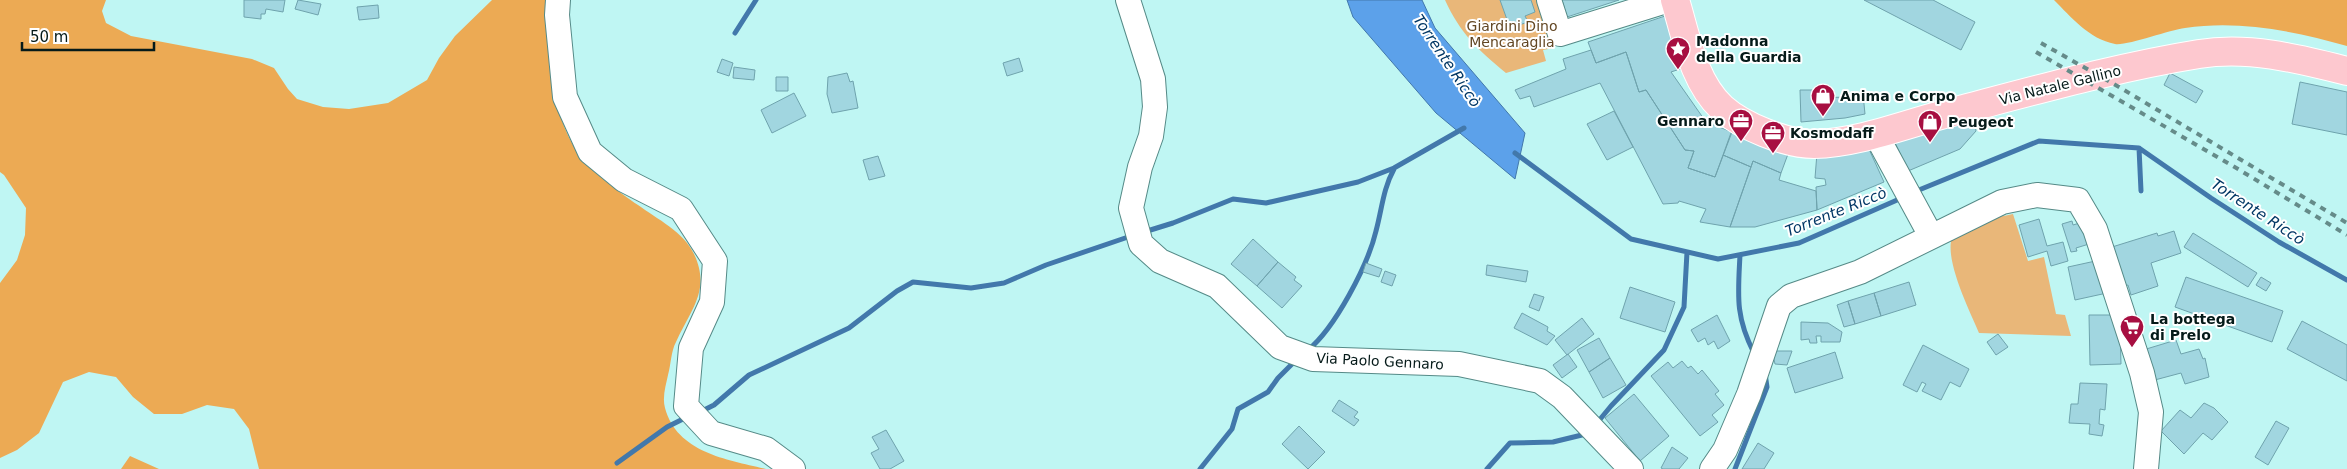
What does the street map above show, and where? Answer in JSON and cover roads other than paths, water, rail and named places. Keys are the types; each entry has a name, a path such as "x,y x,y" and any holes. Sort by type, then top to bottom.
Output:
{"main road":[{"name":"Via Natale Gallino","path":"1675,0 1697,72 1708,92 1722,108 1760,130 1792,141 1812,144 1834,142 1875,133 2074,80 2200,54 2228,51 2266,54 2308,61 2347,71"}],"street":[{"path":"558,0 565,97 590,152 624,180 681,210 715,261 712,302 691,348 686,406 710,433 766,449 792,469"},
{"name":"Via Paolo Gennaro","path":"1128,0 1153,79 1155,107 1151,136 1140,167 1131,208 1141,244 1160,261 1217,286 1280,347 1313,359 1459,364 1540,381 1562,397 1631,469"},
{"path":"1549,0 1560,34 1669,0"},
{"path":"1875,133 1929,231"},
{"path":"1712,469 1725,450 1749,394 1779,306 1791,296 1860,272 1929,231 2002,202 2037,195 2078,200 2095,229 2142,373 2151,412 2146,469"}],"water":[{"path":"1347,0 1422,0 1435,28 1525,133 1515,179 1436,113 1353,17"}],"waterway":[{"path":"735,33 756,0"},
{"path":"1144,232 1173,223 1233,199 1266,203 1358,182 1394,168 1464,128"},
{"name":"Torrente Riccò","path":"1914,192 2039,141 2139,148 2279,242 2347,280"},
{"path":"2139,148 2141,191"},
{"name":"Torrente Riccò","path":"1515,153 1631,239 1718,259 1799,243 1904,197"},
{"path":"1308,350 1329,327 1358,278 1372,245 1385,192 1394,169"},
{"path":"700,412 714,405 749,375 849,328 897,291 913,282 971,288 1004,283 1046,265 1131,236"},
{"path":"1597,423 1664,350 1684,307 1687,252"},
{"path":"1740,255 1739,305 1744,328 1754,353"},
{"path":"1200,469 1232,429 1238,409 1268,392 1278,378 1296,360"},
{"path":"1735,469 1767,387 1765,373"},
{"path":"617,463 667,427 687,417"},
{"path":"1487,469 1510,443 1553,442 1586,434"}],"railway":[{"path":"2041,43 2119,87 2347,223"},
{"path":"2036,52 2233,166 2347,235"}],"place":[{"name":"Madonna della Guardia","path":"1678,70"},
{"name":"Anima e Corpo","path":"1823,117"},
{"name":"Gennaro","path":"1741,142"},
{"name":"Peugeot","path":"1930,143"},
{"name":"Kosmodaff","path":"1773,154"},
{"name":"La bottega di Prelo","path":"2132,348"}],"park label":[{"name":"Giardini Dino Mencaraglia","path":"1512,34"}]}
